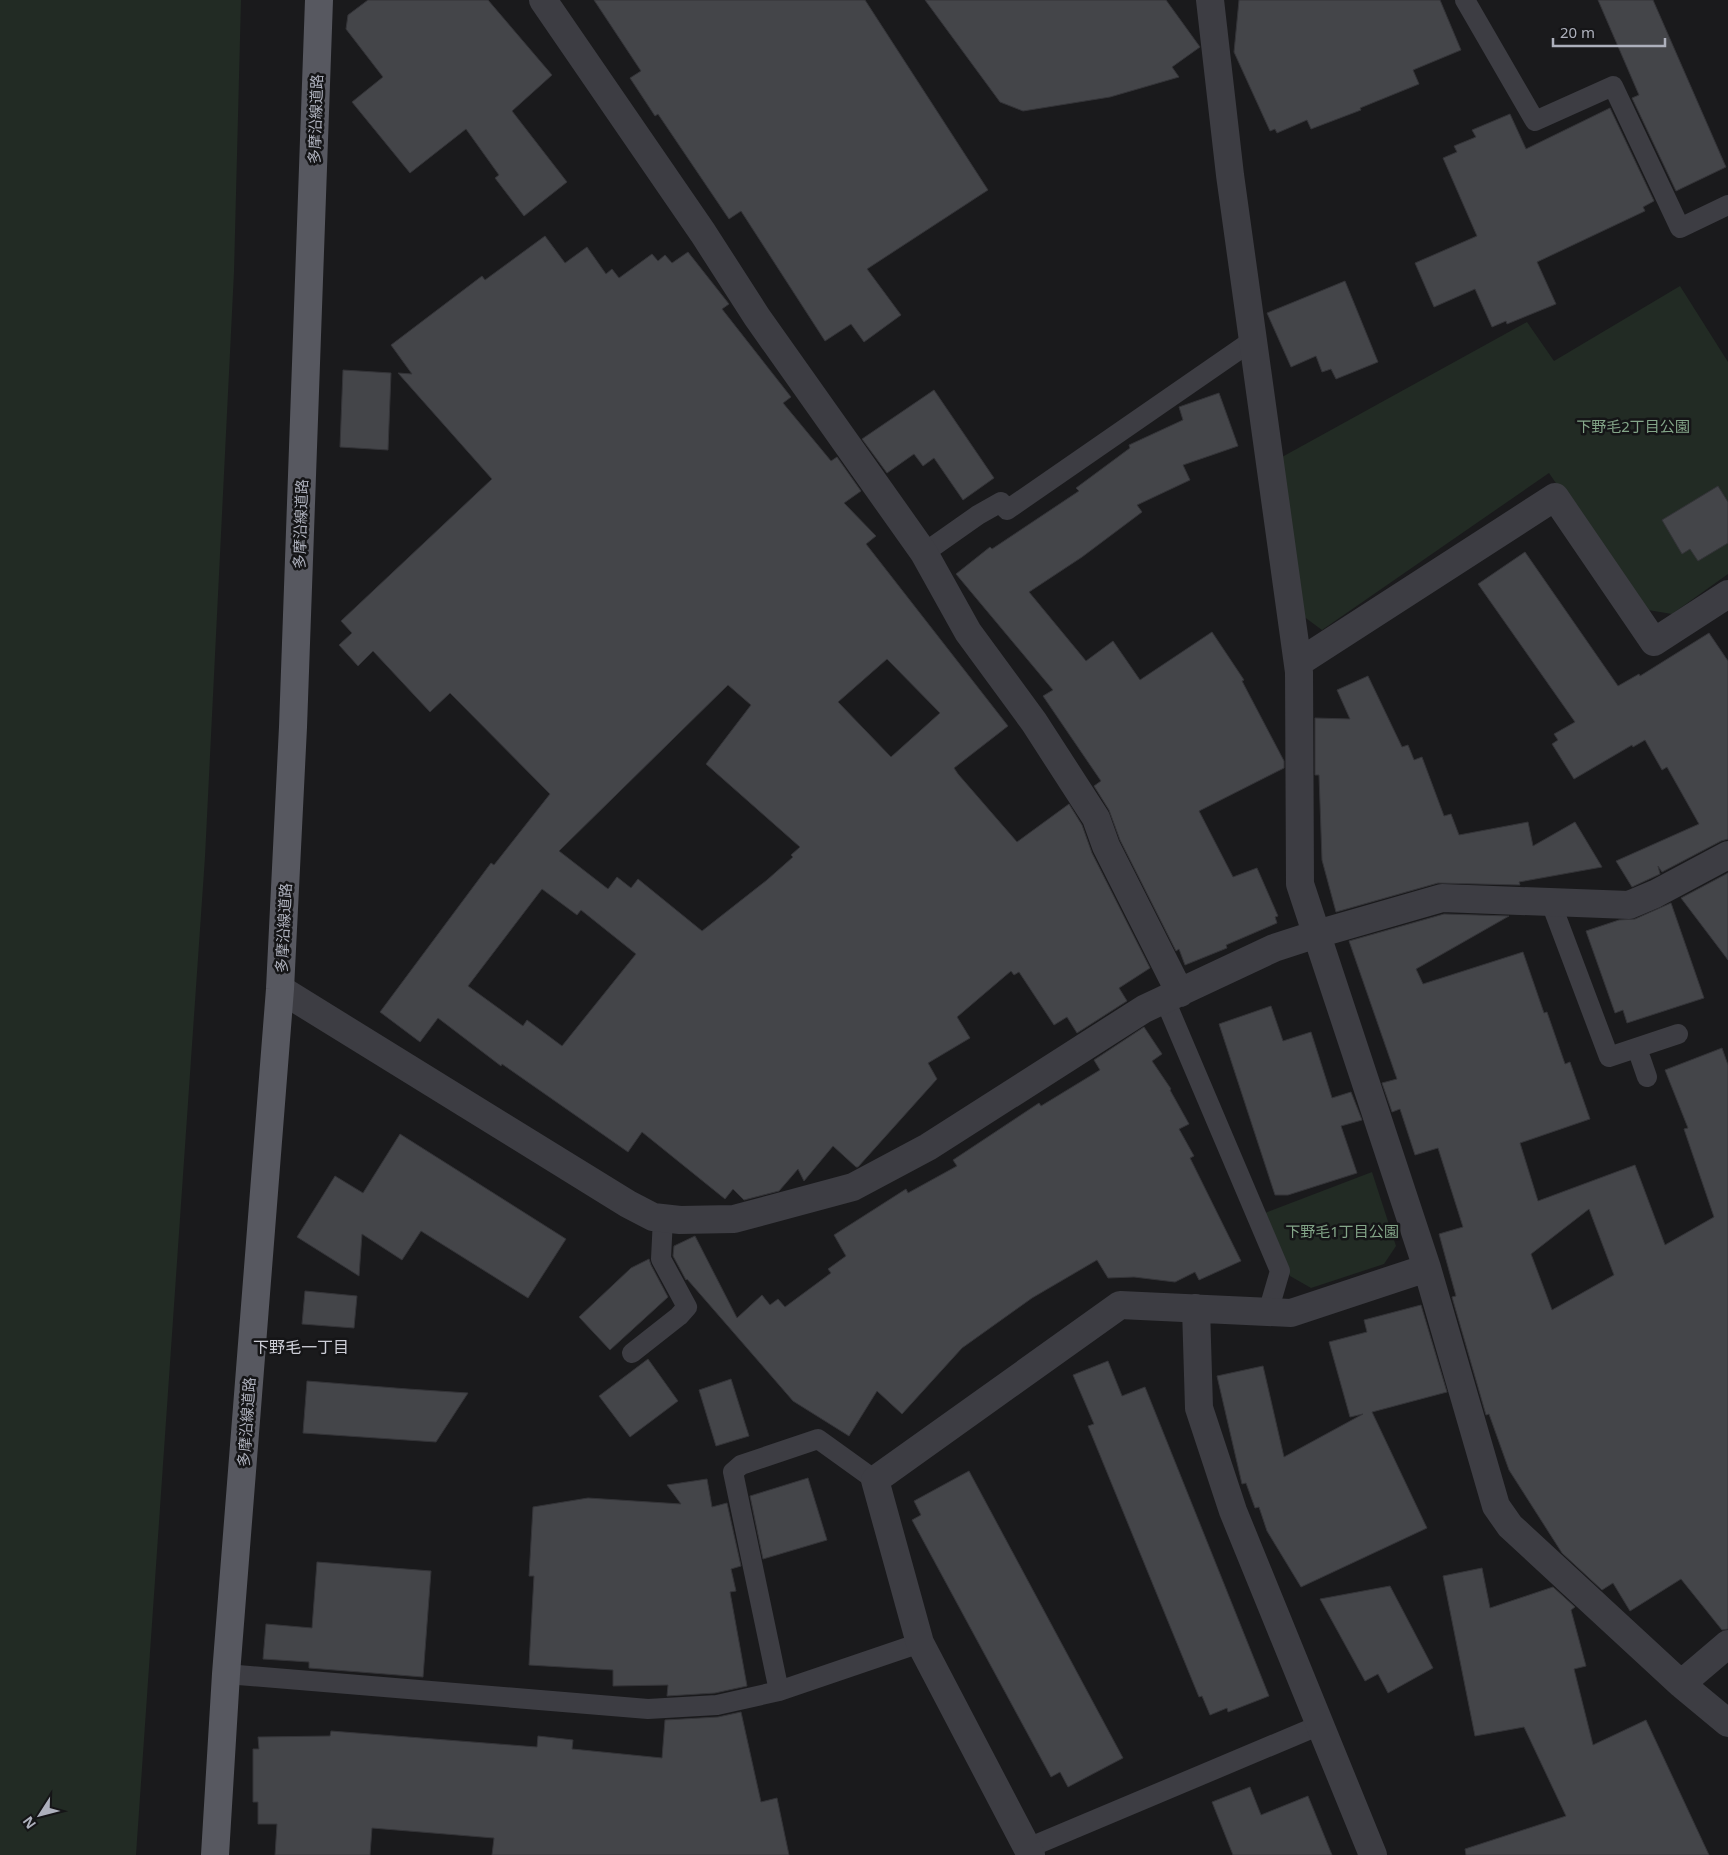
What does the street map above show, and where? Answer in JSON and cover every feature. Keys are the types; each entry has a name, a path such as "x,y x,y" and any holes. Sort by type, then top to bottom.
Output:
{"main road":[{"name":"多摩沿線道路","path":"215,1855 226,1674 280,989 292,726 319,0"}],"street":[{"path":"543,0 698,225 758,317 924,553 968,632 1034,722 1096,818 1106,846 1172,996"},
{"path":"1210,0 1230,175 1298,663 1300,884 1427,1268 1496,1506 1510,1526 1681,1684 1728,1723"},
{"path":"1298,663 1555,497 1654,642 1728,594"},
{"path":"280,989 628,1204 653,1217 680,1220 734,1219 853,1187 928,1147 1144,1009 1274,948 1442,898 1629,905 1655,894 1728,856"},
{"path":"1030,1852 920,1643 875,1480 1120,1304 1291,1313 1427,1268"},
{"path":"1196,1308 1200,1408 1233,1511 1373,1855"},
{"path":"1681,1684 1728,1644"}],"lane":[{"path":"1465,0 1535,121 1613,86 1680,228 1728,205"},
{"path":"924,553 1000,502 1007,510 1253,340"},
{"path":"1551,902 1609,1057 1678,1034"},
{"path":"1172,996 1280,1271 1268,1312"},
{"path":"1637,1048 1647,1076"},
{"path":"632,1354 687,1307 661,1259 663,1218"},
{"path":"779,1691 733,1472 741,1465 818,1439 875,1480"},
{"path":"226,1674 648,1709 716,1705 779,1691 920,1643"},
{"path":"1030,1852 1320,1725"}],"green space":[{"path":"0,0 241,0 234,272 205,857 136,1855 0,1855"},
{"name":"下野毛2丁目公園","path":"1680,286 1728,362 1728,574 1672,614 1642,609 1549,473 1322,630 1303,616 1282,457 1527,322 1554,361"},
{"name":"下野毛1丁目公園","path":"1372,1172 1396,1246 1384,1264 1311,1288 1290,1276 1265,1213"}],"building":[{"path":"368,0 488,0 552,75 512,111 567,182 524,216 495,178 499,175 466,129 410,173 352,102 383,77 346,29 348,15"},
{"path":"594,0 865,0 988,190 867,269 901,315 864,342 851,324 825,341 741,211 729,219 658,114 655,116 630,78 641,71"},
{"path":"925,0 1166,0 1200,47 1172,67 1179,77 1110,97 1023,111 1000,102"},
{"path":"1239,0 1440,0 1461,50 1413,70 1419,84 1360,108 1361,110 1311,129 1307,120 1277,133 1275,129 1270,131 1234,52"},
{"path":"1598,0 1653,0 1726,167 1676,191 1632,98 1639,95"},
{"path":"1610,108 1654,201 1643,207 1645,211 1537,262 1556,304 1507,324 1506,321 1492,327 1475,289 1434,307 1415,263 1477,236 1443,158 1457,152 1454,146 1476,137 1472,130 1510,114 1526,149"},
{"path":"545,236 565,263 587,247 606,274 612,269 619,278 652,254 658,261 665,255 672,263 688,252 729,304 722,309 791,397 783,403 831,461 837,457 861,491 844,503 876,536 866,544 1008,726 954,768 958,774 1017,842 1069,804 1082,825 1092,853 1150,968 1119,988 1127,1001 1077,1033 1067,1017 1054,1025 1019,972 1014,975 1011,971 957,1017 970,1038 928,1063 937,1079 858,1167 833,1146 804,1181 798,1169 779,1191 744,1200 733,1189 725,1199 642,1132 628,1152 502,1064 501,1066 438,1018 420,1042 380,1012 491,863 494,865 550,794 450,693 430,712 373,651 358,666 339,645 352,633 341,621 492,479 398,373 412,374 391,345 482,276 485,280","holes":["887,659 940,713 891,757 838,702","728,685 751,705 706,764 800,847 791,855 793,857 767,880 702,931 638,879 631,888 617,877 608,889 559,851","542,889 577,915 581,910 636,954 562,1046 527,1020 523,1026 468,986"]},
{"path":"1345,281 1378,362 1336,379 1331,369 1322,372 1316,356 1291,367 1267,313"},
{"path":"343,370 391,373 388,450 340,447"},
{"path":"934,390 994,478 963,500 934,458 923,466 914,454 887,473 862,439"},
{"path":"1219,393 1238,446 1183,465 1190,480 1137,505 1142,512 1082,557 1029,592 1086,661 1113,641 1140,680 1212,632 1244,680 1242,681 1284,761 1284,768 1199,811 1233,877 1257,868 1278,916 1275,917 1277,923 1226,945 1227,948 1185,965 1179,949 1176,951 1120,840 1109,810 1094,786 1101,781 1043,696 1053,690 956,574 990,547 992,549 1079,491 1076,488 1130,448 1129,445 1183,420 1179,407"},
{"path":"1718,486 1728,502 1728,543 1698,561 1690,549 1682,554 1662,520"},
{"path":"1525,552 1618,686 1639,674 1640,676 1709,633 1728,661 1728,839 1662,872 1658,866 1660,874 1632,887 1616,861 1699,824 1667,767 1662,770 1645,740 1633,747 1632,745 1574,779 1552,744 1558,740 1554,734 1575,722 1478,584"},
{"path":"1368,676 1402,747 1408,745 1414,760 1422,757 1444,816 1451,814 1459,835 1528,822 1533,846 1575,822 1602,867 1519,882 1520,885 1438,883 1336,912 1322,860 1319,775 1315,775 1315,718 1350,719 1337,690"},
{"path":"1728,873 1728,960 1681,898"},
{"path":"1671,903 1704,998 1627,1023 1623,1010 1615,1013 1586,931 1619,920 1635,919"},
{"path":"1444,914 1509,916 1416,969 1423,984 1523,952 1544,1013 1547,1012 1565,1064 1570,1062 1590,1119 1520,1143 1538,1201 1635,1165 1665,1245 1714,1217 1684,1129 1688,1128 1665,1070 1722,1048 1728,1065 1728,1629 1722,1630 1681,1579 1630,1611 1613,1583 1602,1590 1562,1553 1509,1470 1489,1414 1486,1415 1452,1297 1456,1296 1439,1234 1463,1227 1438,1148 1415,1155 1400,1109 1392,1112 1382,1083 1397,1079 1349,941","holes":["1589,1209 1614,1275 1552,1310 1531,1254"]},
{"path":"1271,1006 1283,1041 1311,1032 1332,1098 1351,1092 1362,1120 1341,1126 1357,1173 1288,1195 1275,1195 1219,1024"},
{"path":"1144,1027 1162,1054 1152,1061 1171,1089 1189,1124 1179,1129 1194,1156 1190,1158 1241,1261 1199,1280 1195,1272 1175,1282 1134,1277 1108,1278 1097,1260 1032,1298 962,1348 902,1414 877,1391 849,1436 793,1401 686,1280 673,1256 674,1246 695,1236 737,1318 762,1295 770,1305 778,1299 785,1307 831,1273 828,1269 846,1256 834,1235 906,1189 908,1193 957,1166 953,1160 1039,1103 1041,1106 1100,1070 1094,1060"},
{"path":"400,1134 566,1239 528,1298 421,1231 402,1260 362,1234 359,1276 297,1237 335,1176 363,1193"},
{"path":"649,1259 668,1297 610,1350 579,1317 631,1268"},
{"path":"305,1291 357,1296 354,1328 302,1324"},
{"path":"1421,1305 1447,1392 1372,1412 1427,1528 1301,1587 1267,1531 1259,1507 1255,1508 1246,1483 1242,1484 1217,1376 1263,1366 1284,1457 1363,1414 1350,1417 1329,1342 1367,1332 1364,1320"},
{"path":"648,1359 678,1401 630,1437 599,1396"},
{"path":"1108,1361 1122,1396 1145,1387 1269,1696 1228,1712 1227,1708 1210,1715 1202,1696 1199,1697 1088,1426 1094,1424 1073,1375"},
{"path":"731,1379 749,1436 716,1446 699,1390"},
{"path":"307,1381 468,1393 436,1442 303,1433"},
{"path":"969,1471 1123,1758 1068,1787 1060,1772 1051,1777 912,1520 921,1515 914,1501"},
{"path":"808,1478 827,1540 763,1559 750,1496"},
{"path":"707,1479 712,1507 727,1503 741,1566 731,1569 736,1591 730,1592 747,1686 715,1693 667,1696 668,1685 613,1686 613,1670 529,1665 534,1576 529,1576 533,1507 588,1498 681,1504 667,1485"},
{"path":"317,1562 431,1571 423,1677 309,1668 309,1662 263,1659 266,1624 312,1628"},
{"path":"1482,1568 1490,1608 1553,1587 1575,1607 1571,1610 1586,1666 1574,1669 1593,1745 1646,1720 1709,1855 1466,1855 1465,1849 1566,1816 1524,1727 1475,1736 1443,1576"},
{"path":"1390,1586 1433,1668 1388,1693 1378,1674 1365,1681 1320,1599"},
{"path":"741,1712 761,1802 777,1798 789,1855 492,1855 494,1838 372,1828 370,1855 275,1855 277,1824 258,1824 258,1802 253,1802 253,1749 259,1749 258,1737 330,1736 331,1731 537,1747 538,1736 573,1740 572,1749 662,1758 665,1720 718,1717"},
{"path":"1250,1787 1261,1815 1308,1796 1332,1855 1233,1855 1212,1802"}],"district":[{"name":"下野毛一丁目","path":"301,1347"}]}
